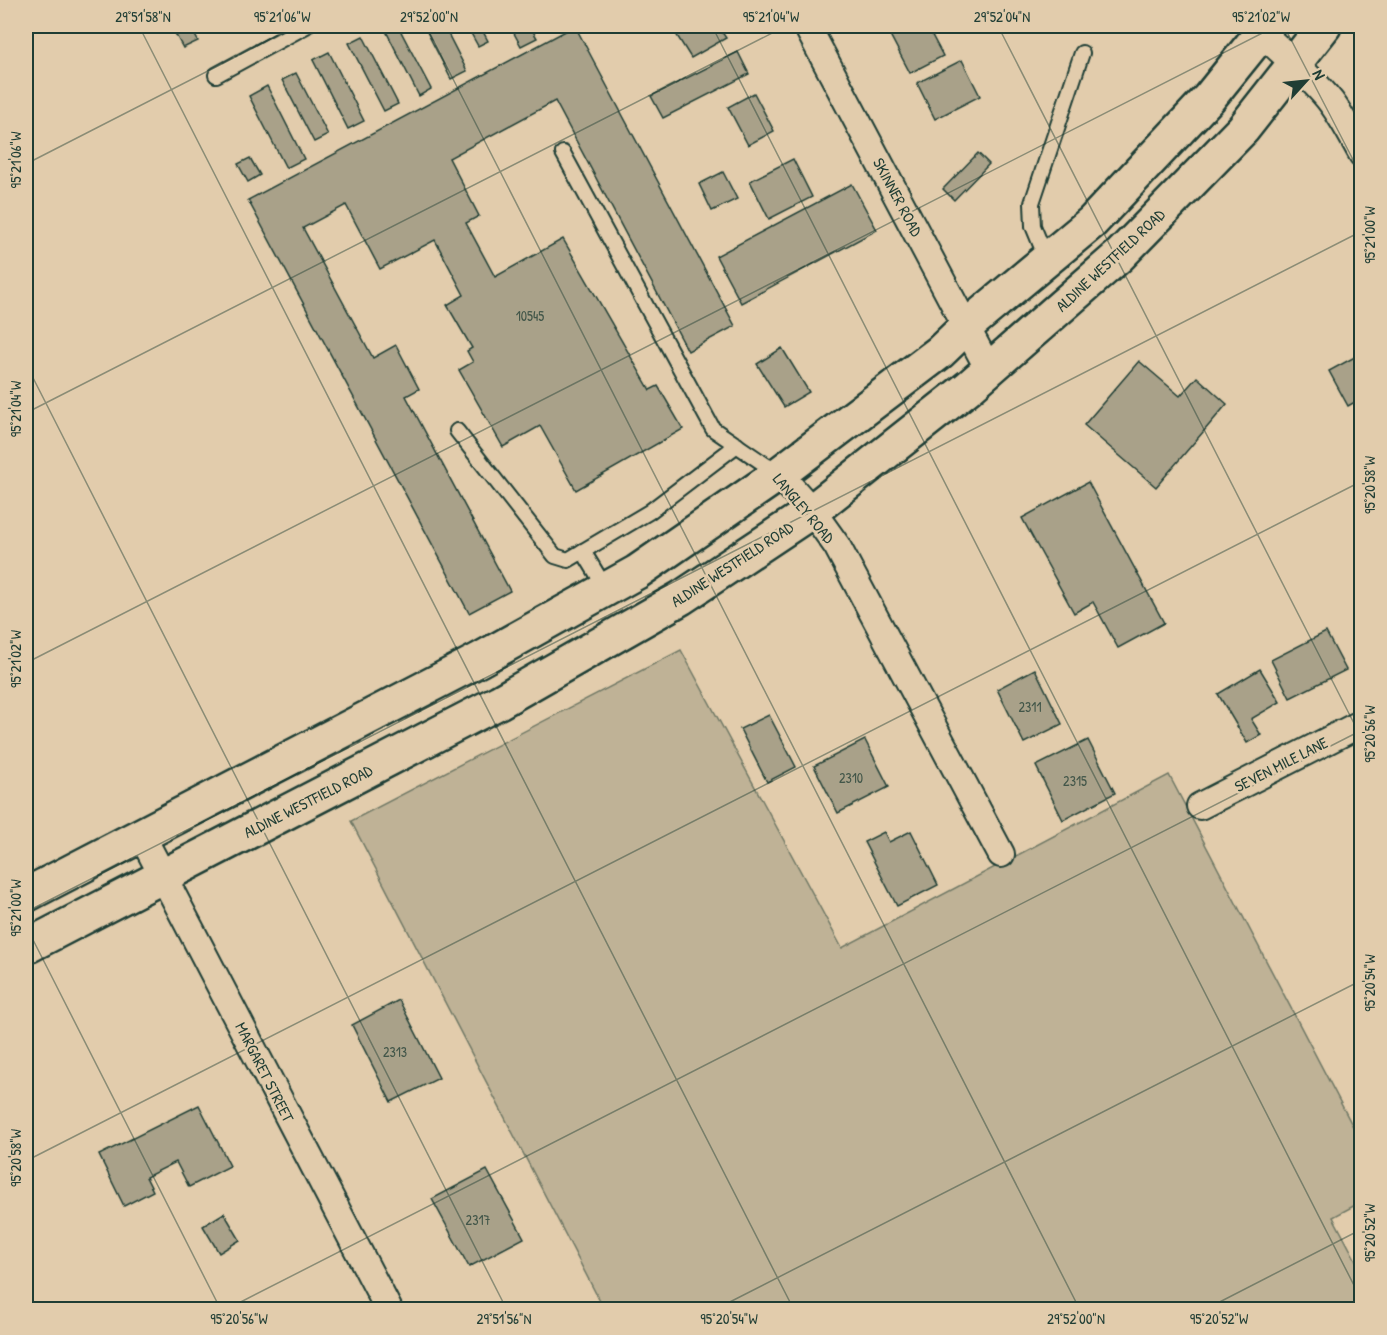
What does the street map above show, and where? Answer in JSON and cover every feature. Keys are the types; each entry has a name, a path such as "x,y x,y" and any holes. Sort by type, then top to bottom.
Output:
{"main road":[{"name":"ALDINE WESTFIELD ROAD","path":"26,947 499,702 681,598 812,511 969,387 988,368 1119,256 1242,129 1324,26"},
{"path":"26,895 479,660 606,589 656,560 779,474 940,352 1092,222 1201,106 1264,29"},
{"path":"858,414 888,450"},
{"path":"479,660 499,702"}],"street":[{"name":"SKINNER ROAD","path":"807,26 988,368"},
{"path":"1264,29 1331,102 1362,154"},
{"name":"LANGLEY ROAD","path":"779,474 812,511 837,546 1001,854"},
{"name":"SEVEN MILE LANE","path":"1200,806 1362,723"},
{"name":"MARGARET STREET","path":"141,834 389,1310"}],"lane":[{"path":"216,75 306,26"},
{"path":"1047,260 1033,226 1032,203 1082,53"},
{"name":"LANGLEY ROAD","path":"563,153 713,429 779,474"},
{"path":"457,431 555,556 568,560 649,512 737,445"},
{"path":"584,551 606,589"}],"shaded area":[{"path":"681,650 842,948 1169,775 1361,1142 1361,1202 1333,1217 1361,1270 1361,1309 604,1309 351,821"}],"building":[{"path":"171,26 190,26 198,41 183,48"},
{"path":"214,26 227,26 217,31"},
{"path":"396,26 431,89 419,96 386,31"},
{"path":"424,26 444,26 467,71 451,79"},
{"path":"467,26 480,26 488,41 478,46"},
{"path":"510,26 530,26 537,38 521,46"},
{"path":"575,26 735,326 688,351 555,101 449,158 479,216 466,223 495,277 563,239 650,390 658,386 683,429 576,490 540,426 503,447 459,370 473,362 467,351 472,348 447,305 464,295 435,240 380,269 346,205 303,228 373,358 396,345 419,389 406,396 510,591 469,613 248,200"},
{"path":"671,26 718,26 726,38 691,58"},
{"path":"899,26 927,26 943,56 910,73 888,31"},
{"path":"363,36 398,104 384,111 349,43"},
{"path":"329,52 364,121 348,129 313,60"},
{"path":"738,52 749,74 663,118 651,96"},
{"path":"962,60 980,96 935,119 917,83"},
{"path":"296,73 328,135 314,142 282,80"},
{"path":"267,86 304,159 286,168 249,96"},
{"path":"754,93 774,131 748,145 728,107"},
{"path":"978,153 989,164 954,200 943,189"},
{"path":"250,158 260,175 248,182 238,164"},
{"path":"793,159 812,197 769,219 750,181"},
{"path":"723,172 737,199 712,211 699,184"},
{"path":"852,184 877,230 741,303 716,256"},
{"path":"782,348 809,392 784,407 757,364"},
{"path":"1362,353 1362,398 1348,406 1329,371"},
{"path":"1139,361 1180,396 1197,377 1227,404 1156,487 1084,425"},
{"path":"1088,482 1164,623 1118,648 1093,602 1074,613 1022,518"},
{"path":"1326,632 1346,670 1290,698 1271,660"},
{"path":"1035,669 1062,724 1024,743 997,689"},
{"path":"1260,669 1280,702 1251,719 1261,735 1247,743 1218,694"},
{"path":"769,715 796,767 767,782 740,729"},
{"path":"865,740 889,787 838,813 814,766"},
{"path":"1088,740 1115,793 1063,820 1036,766"},
{"path":"911,831 938,885 897,906 864,842 884,832 889,842"},
{"path":"399,1000 439,1078 391,1102 352,1025"},
{"path":"199,1105 230,1166 189,1187 176,1162 146,1177 153,1191 124,1206 99,1155"},
{"path":"487,1170 524,1238 469,1267 432,1199"},
{"path":"224,1213 240,1240 219,1253 203,1226"}]}
